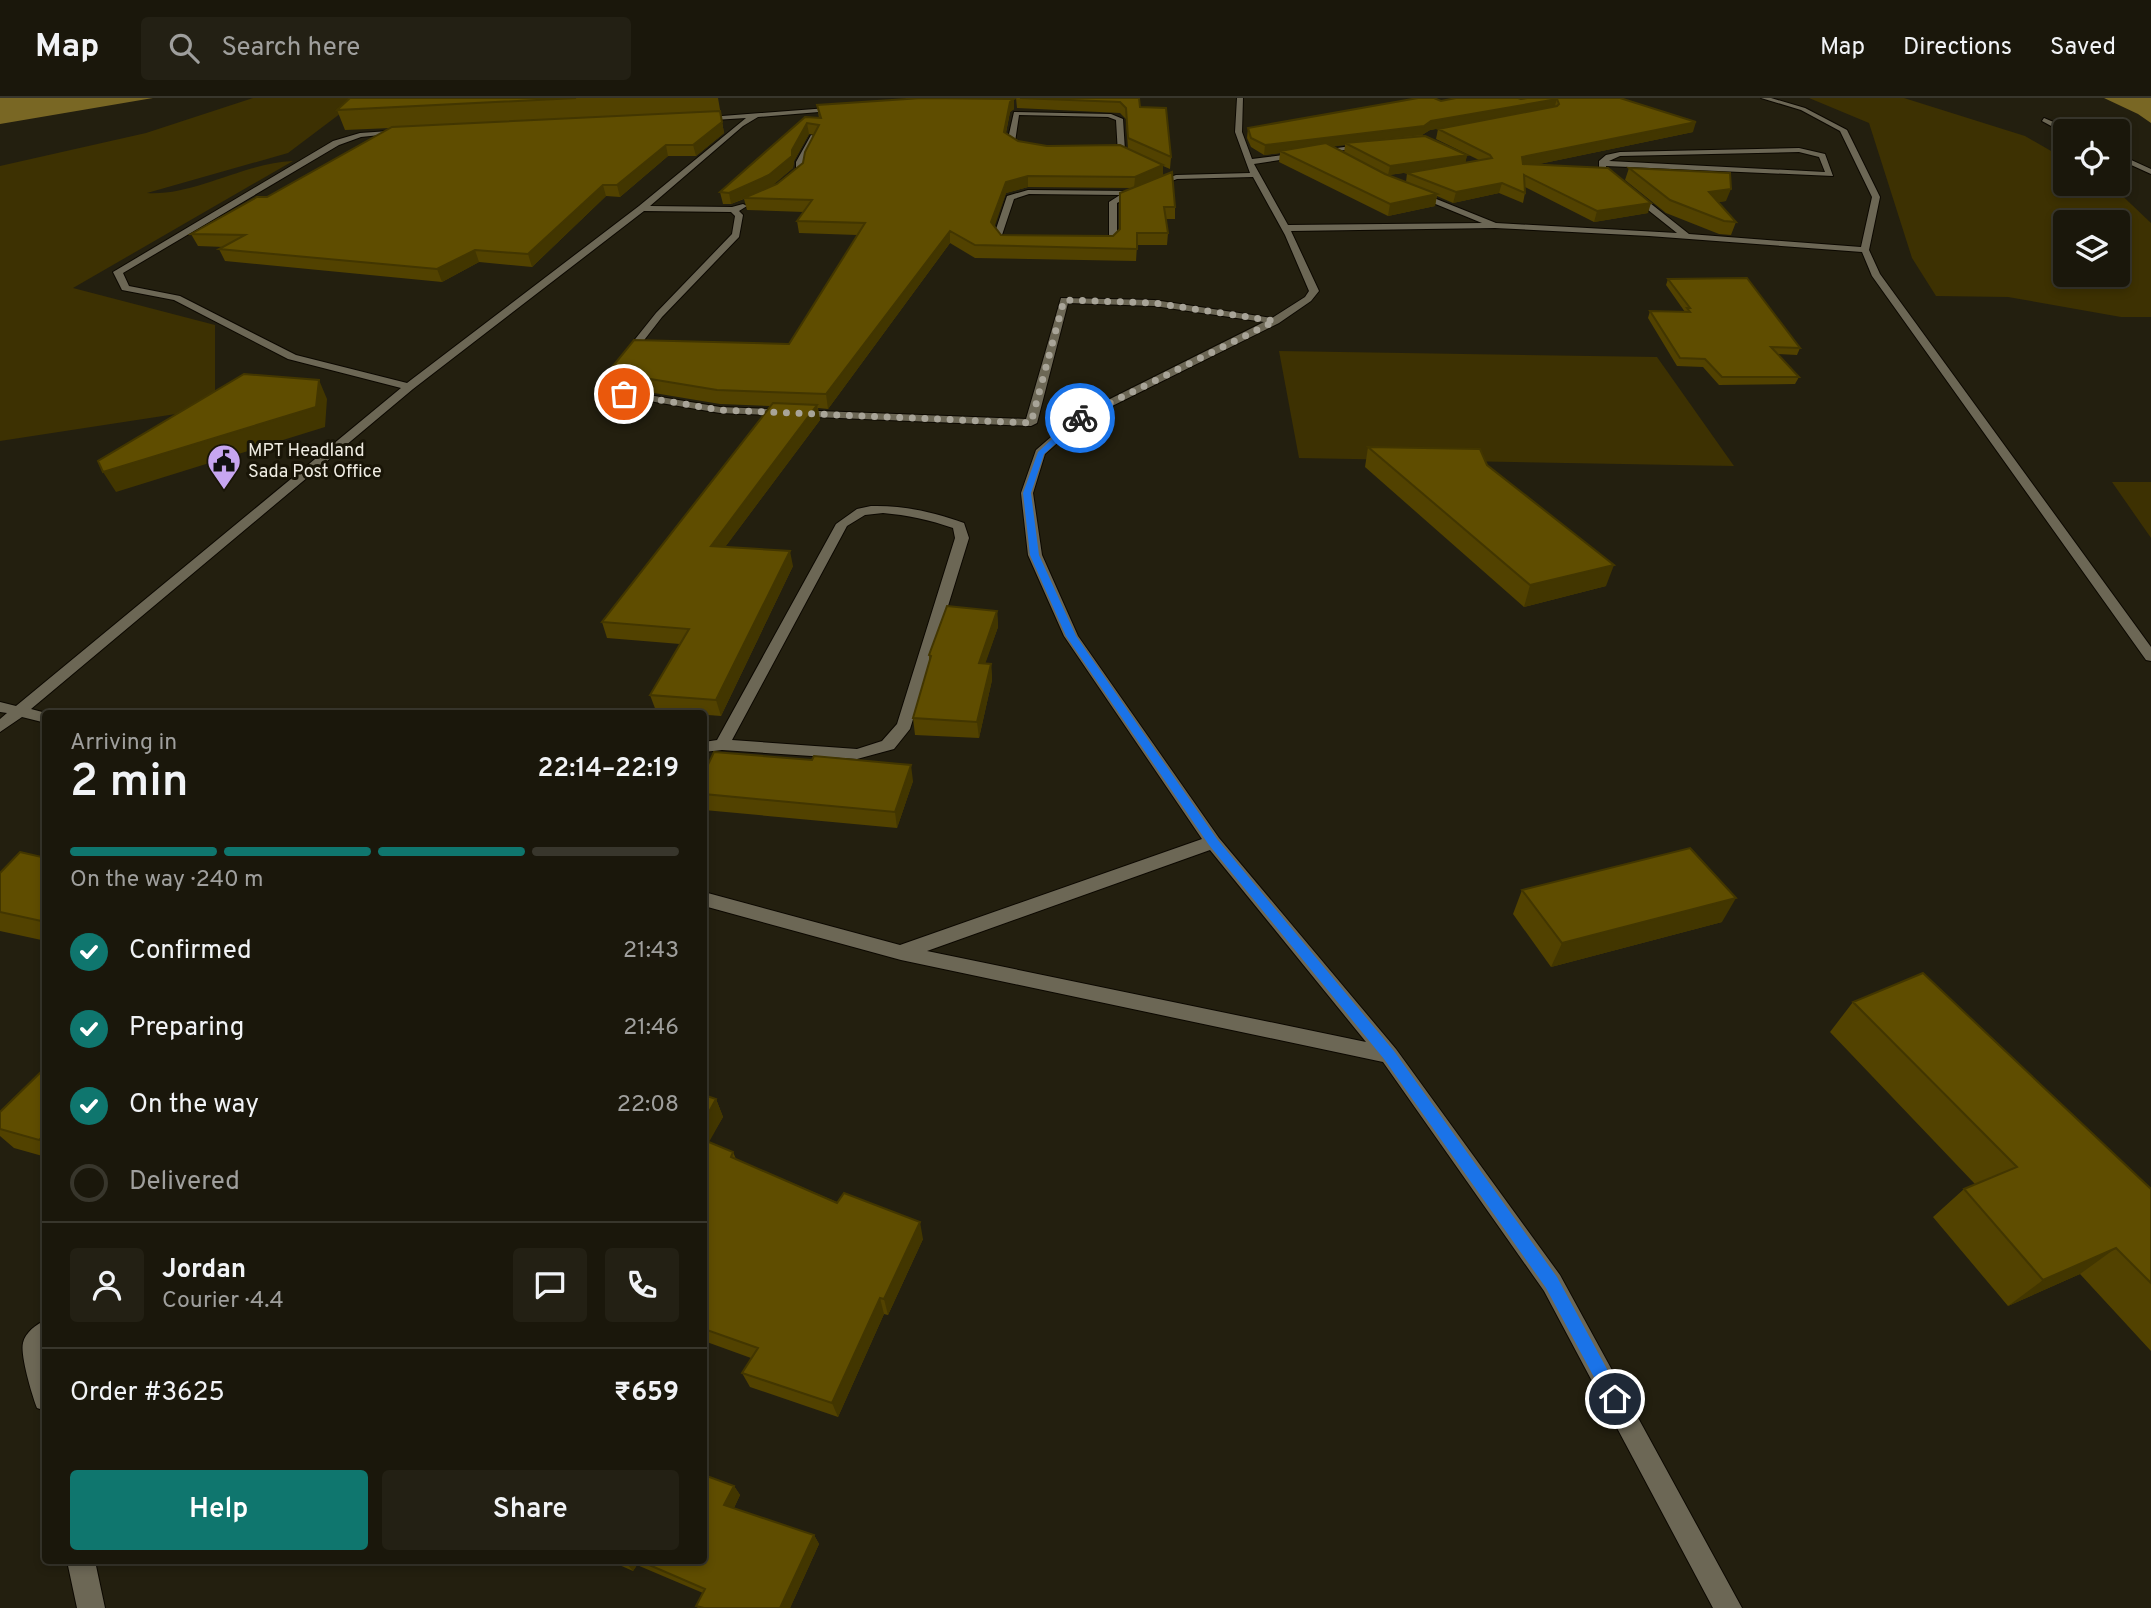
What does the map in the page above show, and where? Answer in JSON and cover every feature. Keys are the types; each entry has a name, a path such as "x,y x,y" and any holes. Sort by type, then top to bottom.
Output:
{"street":[{"path":"1240,98 1235,114 1252,168 1286,228 1314,291 1308,299 1275,321 1078,419 1041,453 1027,493 1035,555 1071,636 1213,842 1389,1055 1552,1283 1728,1608"},
{"path":"1764,98 1803,109 1843,130 1876,197 1865,250 1875,274 2151,657"},
{"path":"689,119 852,108"},
{"path":"0,727 409,387 642,208 740,124 758,113"},
{"path":"1034,150 1011,143 1016,113 1116,116 1119,119 1121,152"},
{"path":"2044,120 2053,124"},
{"path":"409,387 292,358 177,298 125,288 118,272 336,143 360,135 412,131"},
{"path":"775,191 800,170 800,162 814,136"},
{"path":"1085,245 1113,241 1113,202 1175,177 1252,168 1326,150 1375,145"},
{"path":"1326,150 1350,163"},
{"path":"1602,163 1830,174 1822,156 1799,150 1620,155 1609,157 1602,163 1602,169 1609,176 1687,236"},
{"path":"1108,151 1121,152 1143,162"},
{"path":"2130,162 2151,172"},
{"path":"1165,172 1175,177"},
{"path":"1399,186 1495,225"},
{"path":"1018,243 1004,243 998,236 1010,198 1016,195 1028,192 1138,193"},
{"path":"642,208 733,210 754,201"},
{"path":"733,210 738,215 736,235 659,315 600,390 720,410 1031,423 1064,300 1154,303 1275,321"},
{"path":"1286,228 1495,225 1865,250"},
{"path":"707,747 722,745 857,754 888,745 904,725 962,538 959,526 942,518 883,511 863,512 842,524 722,745"},
{"path":"0,706 42,717"},
{"path":"901,953 1213,842"},
{"path":"707,900 901,953 1389,1055"},
{"path":"42,1336 34,1345 42,1381"},
{"path":"82,1564 91,1608"}],"shaded area":[{"path":"0,98 153,98 0,124"},
{"path":"253,98 361,98 288,153 147,193 183,190 256,167 293,161 73,288 215,325 215,408 0,441 0,166 146,133"},
{"path":"1809,98 1904,98 2025,136 2053,152 2053,196 2123,196 2151,223 2151,317 2121,317 2008,297 1936,296 1912,258 1869,123"},
{"path":"2104,98 2151,98 2151,123 2138,114"},
{"path":"1279,351 1657,357 1734,466 1299,458"},
{"path":"2112,482 2151,482 2151,538"}],"building":[{"path":"350,98 576,98 337,110"},
{"path":"922,98 1014,99 1010,102 1004,132 1018,141 1047,146 1120,145 1163,165 1135,177 1028,176 1006,182 991,222 1001,235 1113,236 1120,229 1120,193 1172,172 1175,207 1164,207 1168,233 1137,233 1137,249 975,245 950,231 826,394 717,390 608,372 634,340 789,344 865,223 797,221 812,200 744,198 777,184 803,163 805,152 819,125 807,123 792,150 792,156 769,175 729,193 720,192 805,117 821,118 817,105"},
{"path":"1020,98 1139,98 1140,107 1166,108 1171,157 1128,138 1126,108 1120,102"},
{"path":"1418,98 1441,101 1456,98 1620,98 1696,122 1522,157 1523,164 1608,168 1651,203 1597,211 1524,175 1525,193 1502,183 1456,192 1407,173 1492,158 1438,129 1557,106 1557,99 1431,121 1424,126 1265,145 1251,138 1248,128"},
{"path":"720,111 722,122 693,145 666,145 617,185 603,185 528,254 475,250 437,269 219,249 245,235 191,234 257,197 267,197 392,127"},
{"path":"1425,136 1467,155 1390,166 1345,143"},
{"path":"1326,143 1385,174 1437,194 1390,204 1280,151"},
{"path":"1629,168 1730,173 1731,189 1709,192 1736,222 1724,221 1670,200"},
{"path":"1747,278 1800,348 1771,347 1799,377 1722,377 1705,359 1680,358 1650,311 1690,312 1687,308 1690,308 1668,279"},
{"path":"244,374 319,380 316,407 103,472 98,461"},
{"path":"773,403 817,405 711,546 790,551 716,700 650,695 689,629 602,622"},
{"path":"1368,447 1480,449 1487,465 1614,565 1530,585"},
{"path":"947,606 997,611 979,663 991,664 977,722 913,718 931,656 929,655"},
{"path":"714,752 812,760 814,756 911,765 895,812 707,794 707,767"},
{"path":"1690,848 1736,898 1562,943 1522,890"},
{"path":"20,852 42,857 42,921 0,912 0,873"},
{"path":"1923,973 2151,1189 2151,1283 2116,1248 2043,1280 1964,1189 2017,1167 1853,1002"},
{"path":"42,1071 42,1137 39,1140 0,1129 0,1112"},
{"path":"707,1096 716,1099 707,1116"},
{"path":"707,1141 733,1152 731,1157 837,1203 844,1193 920,1222 884,1299 880,1298 832,1403 742,1373 758,1348 707,1330"},
{"path":"707,1476 734,1486 724,1505 814,1535 780,1608 696,1606 705,1589 647,1564 707,1564"}],"way so far":[{"path":"624,394 720,410 1031,423 1064,300 1154,303 1275,321 1080,418"}],"place":[{"name":"MPT Headland Sada Post Office","path":"224,491"}],"route":[{"path":"1080,418 1041,453 1027,493 1035,555 1071,636 1213,842 1389,1055 1552,1283 1615,1399"}]}
